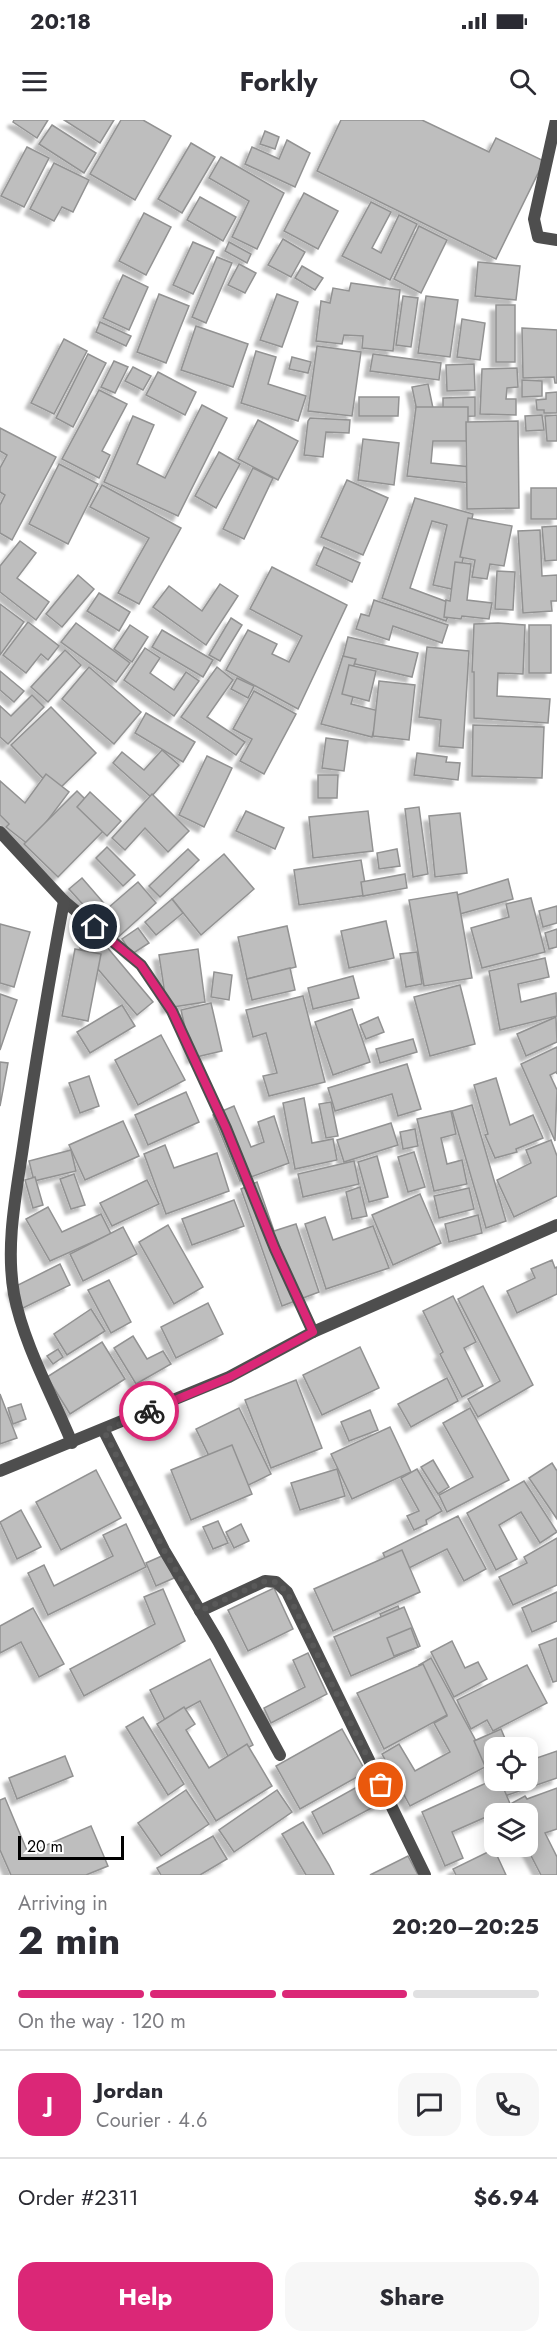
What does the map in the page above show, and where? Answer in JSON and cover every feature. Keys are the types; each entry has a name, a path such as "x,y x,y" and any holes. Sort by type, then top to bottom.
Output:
{"street":[{"path":"556,120 534,219 538,237 557,240"},
{"path":"0,832 64,901 141,965 172,1011 226,1128 275,1249 313,1332"},
{"path":"64,901 45,1000 14,1214 10,1262 14,1296 27,1335 72,1443"},
{"path":"0,1471 104,1431 230,1377 313,1332 557,1225"},
{"path":"104,1431 164,1550 280,1755"},
{"path":"200,1611 265,1581 276,1582 287,1592 425,1875"}],"building":[{"path":"14,120 48,120 37,138 13,122"},
{"path":"64,120 114,120 100,143"},
{"path":"121,120 143,120 171,136 135,200 90,174"},
{"path":"341,120 422,120 489,152 496,138 544,161 496,259 317,171"},
{"path":"52,125 96,153 84,173 39,144"},
{"path":"265,131 279,137 275,149 260,144"},
{"path":"287,140 310,153 295,187 245,164 252,147 279,159"},
{"path":"191,143 215,157 182,213 158,199"},
{"path":"27,147 49,158 24,207 1,196"},
{"path":"221,157 284,193 257,249 232,237 249,201 209,178"},
{"path":"54,163 89,180 73,212 62,207 54,221 30,209"},
{"path":"304,193 338,211 318,249 284,231"},
{"path":"200,197 236,217 223,241 187,220"},
{"path":"371,202 391,212 372,248 381,253 399,215 417,224 390,280 342,256"},
{"path":"144,213 171,227 146,275 119,261"},
{"path":"419,226 447,240 421,293 394,279"},
{"path":"283,239 305,252 291,277 268,265"},
{"path":"193,242 214,251 193,294 173,285"},
{"path":"229,242 251,254 247,263 225,251"},
{"path":"217,257 232,263 206,323 192,317"},
{"path":"478,262 520,266 516,300 475,296"},
{"path":"239,264 256,273 245,293 228,285"},
{"path":"302,266 323,278 315,290 295,278"},
{"path":"123,275 148,287 129,330 103,318"},
{"path":"351,283 400,290 393,351 362,348 363,336 344,335 342,344 316,341 321,301 330,303 333,288 349,291"},
{"path":"159,294 189,306 166,363 137,352"},
{"path":"277,294 298,302 282,347 260,340"},
{"path":"403,296 418,298 411,347 396,345"},
{"path":"426,296 458,300 450,357 418,353"},
{"path":"496,305 515,305 515,362 496,362"},
{"path":"462,319 485,323 480,360 457,357"},
{"path":"100,322 131,336 126,346 96,332"},
{"path":"196,326 248,344 233,387 181,370"},
{"path":"522,328 557,330 557,383 554,377 523,378"},
{"path":"64,339 87,351 54,414 31,403"},
{"path":"317,346 361,352 352,416 308,411"},
{"path":"256,351 276,357 268,384 306,396 298,421 241,403"},
{"path":"88,354 106,363 73,427 56,418"},
{"path":"373,354 441,363 439,380 370,371"},
{"path":"292,357 311,362 308,373 289,369"},
{"path":"114,361 128,367 115,393 101,387"},
{"path":"474,364 475,390 447,391 446,365"},
{"path":"133,367 151,376 143,390 125,381"},
{"path":"517,368 518,387 507,388 506,399 516,399 516,415 480,414 482,369"},
{"path":"158,372 196,392 185,415 146,395"},
{"path":"522,380 542,381 542,396 522,397"},
{"path":"428,384 434,413 418,416 412,387"},
{"path":"99,390 127,404 102,451 110,455 99,478 62,459"},
{"path":"557,392 557,413 544,413 544,410 537,410 536,400 546,399 546,393"},
{"path":"359,397 399,397 398,416 359,416"},
{"path":"475,397 475,416 443,417 443,398"},
{"path":"202,405 227,418 178,516 104,482 133,416 154,425 137,464 165,478"},
{"path":"416,407 468,407 468,441 433,441 431,463 472,467 470,483 407,476"},
{"path":"542,415 544,430 526,431 525,416"},
{"path":"557,415 557,441 547,441 545,416"},
{"path":"310,418 350,420 349,433 326,432 323,457 304,455"},
{"path":"258,420 298,441 278,480 238,459"},
{"path":"518,421 519,508 467,509 466,422"},
{"path":"0,428 56,457 12,540 0,533 0,505 5,495 0,492 0,468 7,455 0,451"},
{"path":"363,439 399,443 394,485 358,480"},
{"path":"219,452 240,464 216,508 195,496"},
{"path":"59,464 98,484 68,544 29,524"},
{"path":"253,468 273,478 244,539 223,529"},
{"path":"347,480 388,498 363,555 321,537"},
{"path":"102,485 181,528 139,604 118,593 149,538 90,507"},
{"path":"531,488 557,488 557,519 531,519"},
{"path":"415,498 473,514 456,590 433,585 447,525 432,521 410,588 453,604 446,621 382,598"},
{"path":"468,518 512,526 504,566 490,564 487,579 472,577 475,560 460,557"},
{"path":"557,526 557,560 545,561 542,527"},
{"path":"540,530 542,576 557,575 557,601 551,601 552,611 523,613 518,531"},
{"path":"20,541 36,553 17,578 49,602 36,620 0,592 0,566"},
{"path":"324,547 360,563 352,582 316,565"},
{"path":"455,562 471,564 467,600 492,603 489,619 444,617 446,600 450,601"},
{"path":"272,567 347,605 298,709 226,670 248,630 277,644 272,654 289,662 302,636 250,609"},
{"path":"497,571 515,572 513,610 495,609"},
{"path":"78,575 94,589 62,627 46,614"},
{"path":"220,584 238,596 206,645 153,607 169,586 202,611"},
{"path":"99,593 130,612 119,631 87,611"},
{"path":"374,600 448,625 442,643 393,626 389,640 356,629 361,614 369,616"},
{"path":"0,604 24,622 0,655"},
{"path":"231,618 242,625 220,661 209,655"},
{"path":"28,622 59,646 48,660 41,654 26,673 3,655"},
{"path":"76,623 130,663 116,682 61,642"},
{"path":"474,624 525,625 523,674 498,673 497,696 550,699 548,723 474,718 474,672 472,672"},
{"path":"130,625 148,637 132,662 114,649"},
{"path":"529,625 551,625 551,673 529,673"},
{"path":"162,630 213,660 203,677 152,647"},
{"path":"348,637 418,653 412,677 342,661"},
{"path":"427,647 469,651 463,748 439,746 441,720 419,717"},
{"path":"145,648 160,658 150,673 174,690 186,672 199,681 174,716 124,680"},
{"path":"65,650 81,665 48,702 31,687"},
{"path":"343,656 356,659 351,674 359,676 351,704 379,711 372,737 321,724"},
{"path":"349,665 376,671 369,701 342,694"},
{"path":"89,667 141,712 114,744 62,699"},
{"path":"217,667 233,680 207,717 245,742 236,755 181,717"},
{"path":"0,671 24,691 14,702 0,690"},
{"path":"237,678 254,686 248,698 231,689"},
{"path":"379,681 415,685 409,740 373,736"},
{"path":"254,691 296,714 264,774 240,761 252,739 233,729"},
{"path":"32,695 44,707 8,744 0,737 0,706 11,716"},
{"path":"51,707 96,753 56,792 11,745"},
{"path":"146,713 195,742 183,762 135,733"},
{"path":"473,725 544,727 542,778 472,776"},
{"path":"326,738 348,741 344,771 322,768"},
{"path":"162,750 179,765 151,797 113,763 122,752 144,770"},
{"path":"417,753 447,757 446,762 460,763 458,780 414,775"},
{"path":"207,756 232,768 204,827 179,815"},
{"path":"46,774 69,792 29,845 6,827 9,824 0,815 0,781 25,803"},
{"path":"318,775 338,775 337,798 318,798"},
{"path":"77,791 110,824 58,877 24,844"},
{"path":"90,792 121,821 107,836 77,807"},
{"path":"152,794 189,831 168,852 145,828 125,850 112,838"},
{"path":"419,807 428,874 413,877 405,809"},
{"path":"246,811 284,828 275,849 236,831"},
{"path":"368,811 373,851 313,858 309,817"},
{"path":"460,813 467,873 435,877 429,816"},
{"path":"107,847 135,875 123,886 96,858"},
{"path":"188,849 199,860 160,897 149,886"},
{"path":"397,849 400,866 379,869 377,853"},
{"path":"224,854 254,889 201,935 172,899"},
{"path":"361,860 367,895 299,905 294,870"},
{"path":"405,874 407,888 363,896 361,882"},
{"path":"82,878 108,908 138,882 156,903 115,940 69,889"},
{"path":"508,879 513,899 460,914 457,895"},
{"path":"457,892 472,978 424,986 409,900"},
{"path":"531,898 545,952 482,968 471,928 509,917 506,904"},
{"path":"172,899 183,913 156,935 145,922"},
{"path":"557,906 557,923 543,927 539,911"},
{"path":"386,921 394,958 349,968 341,931"},
{"path":"0,924 30,932 14,987 0,983"},
{"path":"287,926 296,967 247,979 238,937"},
{"path":"138,928 149,943 132,954 122,939"},
{"path":"557,929 557,947 549,949 545,933"},
{"path":"96,934 153,1002 137,1015 80,948"},
{"path":"75,949 101,954 88,1021 62,1016"},
{"path":"198,949 205,1002 167,1008 159,955"},
{"path":"417,952 422,984 406,987 400,954"},
{"path":"545,958 549,977 518,984 521,1002 556,993 557,1016 500,1030 489,971"},
{"path":"290,968 295,990 252,1000 247,979"},
{"path":"214,972 232,975 229,1000 211,997"},
{"path":"353,976 359,998 313,1009 308,988"},
{"path":"460,985 475,1044 430,1056 414,997"},
{"path":"0,994 17,1000 0,1050"},
{"path":"303,996 325,1082 269,1096 263,1076 277,1073 266,1033 253,1037 246,1010"},
{"path":"211,1003 222,1051 192,1058 181,1010"},
{"path":"122,1005 135,1026 90,1053 77,1032"},
{"path":"352,1009 370,1062 333,1075 315,1022"},
{"path":"378,1017 384,1032 366,1039 360,1025"},
{"path":"556,1017 557,1042 526,1056 517,1034"},
{"path":"161,1035 185,1080 138,1105 115,1060"},
{"path":"413,1039 417,1052 380,1063 376,1049"},
{"path":"557,1047 557,1074 556,1072 550,1075 557,1090 555,1141 521,1064"},
{"path":"0,1062 8,1063 0,1106"},
{"path":"407,1064 421,1109 398,1116 392,1094 335,1111 328,1088"},
{"path":"89,1076 99,1106 80,1113 69,1083"},
{"path":"496,1078 510,1125 533,1115 543,1138 516,1149 517,1152 495,1158 485,1135 488,1134 474,1085"},
{"path":"186,1092 199,1122 148,1145 135,1115"},
{"path":"304,1098 312,1143 333,1139 337,1160 295,1169 283,1103"},
{"path":"331,1102 338,1136 326,1138 319,1104"},
{"path":"472,1105 506,1221 486,1228 452,1111"},
{"path":"234,1106 251,1147 264,1142 258,1122 274,1116 289,1163 240,1181 213,1115"},
{"path":"451,1111 456,1134 441,1138 447,1164 462,1160 467,1184 434,1191 417,1119"},
{"path":"123,1121 139,1156 85,1180 69,1145"},
{"path":"391,1123 398,1145 344,1162 337,1140"},
{"path":"415,1129 418,1146 403,1149 400,1132"},
{"path":"551,1140 557,1156 557,1196 514,1217 497,1180 531,1163 526,1150"},
{"path":"165,1145 174,1168 217,1153 229,1191 166,1214 144,1154"},
{"path":"71,1150 76,1171 34,1181 29,1161"},
{"path":"414,1152 425,1187 408,1192 398,1157"},
{"path":"377,1156 388,1197 369,1202 358,1162"},
{"path":"354,1161 359,1184 303,1197 298,1174"},
{"path":"74,1174 85,1205 71,1209 60,1179"},
{"path":"35,1177 43,1205 33,1208 25,1180"},
{"path":"147,1180 159,1204 112,1226 100,1203"},
{"path":"257,1182 274,1231 296,1224 319,1292 282,1306 241,1189"},
{"path":"360,1187 367,1216 352,1219 346,1192"},
{"path":"469,1188 474,1209 439,1218 434,1196"},
{"path":"420,1194 441,1243 393,1265 372,1215"},
{"path":"234,1200 244,1226 192,1245 182,1219"},
{"path":"48,1207 62,1232 101,1214 111,1234 50,1261 26,1219"},
{"path":"478,1215 482,1233 449,1242 445,1224"},
{"path":"325,1217 333,1240 373,1226 389,1268 326,1289 305,1224"},
{"path":"168,1225 203,1287 174,1304 139,1242"},
{"path":"123,1227 137,1254 83,1281 70,1254"},
{"path":"552,1260 555,1268 557,1267 557,1294 517,1313 507,1291 535,1278 531,1269"},
{"path":"60,1264 70,1285 21,1309 12,1288"},
{"path":"109,1280 131,1322 111,1333 88,1290"},
{"path":"483,1286 533,1385 478,1417 468,1399 500,1381 458,1299"},
{"path":"453,1296 476,1342 464,1348 483,1386 462,1397 440,1354 443,1352 423,1311"},
{"path":"208,1303 223,1334 176,1358 161,1327"},
{"path":"91,1309 105,1331 67,1355 54,1334"},
{"path":"133,1336 147,1359 163,1351 171,1364 136,1384 114,1348"},
{"path":"102,1342 125,1379 70,1414 47,1377"},
{"path":"360,1347 379,1388 322,1415 303,1375"},
{"path":"58,1349 63,1357 53,1364 47,1356"},
{"path":"447,1378 458,1401 411,1427 398,1404"},
{"path":"296,1380 322,1448 271,1468 245,1400"},
{"path":"0,1394 17,1438 0,1444"},
{"path":"21,1404 26,1419 13,1424 8,1408"},
{"path":"239,1408 271,1474 228,1495 196,1429"},
{"path":"470,1408 509,1480 447,1512 439,1495 473,1477 443,1423"},
{"path":"370,1410 378,1430 349,1441 341,1422"},
{"path":"390,1427 411,1472 352,1499 331,1454"},
{"path":"232,1445 252,1494 191,1520 171,1470"},
{"path":"433,1460 449,1487 438,1494 421,1467"},
{"path":"552,1463 557,1471 557,1519 529,1478"},
{"path":"337,1469 345,1496 300,1510 291,1483"},
{"path":"417,1469 442,1511 426,1520 427,1524 414,1530 407,1516 419,1511 401,1478"},
{"path":"96,1470 121,1518 61,1550 36,1502"},
{"path":"524,1481 557,1532 540,1543 521,1512 499,1525 517,1559 496,1570 467,1513"},
{"path":"21,1510 41,1547 17,1559 0,1522"},
{"path":"458,1516 486,1569 464,1581 447,1549 393,1576 383,1553"},
{"path":"218,1521 228,1543 213,1549 203,1527"},
{"path":"126,1524 146,1567 48,1615 28,1573 44,1565 54,1586 113,1556 103,1535"},
{"path":"241,1524 249,1541 234,1548 226,1532"},
{"path":"557,1538 557,1585 513,1605 499,1577 527,1563 524,1557"},
{"path":"402,1550 420,1592 333,1631 314,1589"},
{"path":"164,1555 174,1578 156,1586 146,1563"},
{"path":"274,1588 293,1629 248,1651 228,1610"},
{"path":"163,1589 185,1641 84,1696 70,1669 155,1624 144,1597"},
{"path":"557,1592 557,1621 532,1632 522,1608"},
{"path":"398,1606 406,1625 388,1633 380,1614"},
{"path":"404,1607 420,1646 351,1676 334,1637"},
{"path":"33,1608 64,1664 39,1677 21,1642 0,1653 0,1626"},
{"path":"411,1628 418,1647 394,1656 387,1638"},
{"path":"557,1638 557,1681 553,1682 539,1645"},
{"path":"452,1641 465,1668 478,1662 487,1679 454,1697 431,1652"},
{"path":"308,1653 327,1694 271,1723 264,1708 305,1687 293,1660"},
{"path":"431,1658 484,1756 484,1768 410,1806 382,1754 399,1744 415,1771 450,1752 434,1723 447,1716 419,1665"},
{"path":"210,1659 253,1745 229,1758 200,1701 165,1720 150,1690"},
{"path":"423,1664 447,1715 384,1749 357,1693"},
{"path":"527,1665 547,1703 493,1731 487,1720 471,1729 457,1700"},
{"path":"184,1707 195,1724 186,1730 209,1768 247,1744 272,1786 216,1821 157,1724"},
{"path":"143,1717 184,1784 168,1795 126,1727"},
{"path":"342,1729 366,1772 300,1809 276,1766"},
{"path":"501,1729 504,1737 484,1737 484,1764 474,1741"},
{"path":"557,1751 557,1778 538,1785 538,1758"},
{"path":"65,1756 73,1776 17,1799 9,1778"},
{"path":"366,1782 379,1804 323,1834 312,1812"},
{"path":"484,1784 484,1791 505,1791 510,1803 484,1803 484,1818 452,1832 463,1858 445,1866 422,1812"},
{"path":"557,1788 557,1829 545,1833 557,1857 557,1875 541,1875 532,1857 538,1857 538,1803 512,1803 525,1796 527,1799"},
{"path":"186,1790 209,1824 161,1856 138,1823"},
{"path":"277,1790 292,1812 234,1852 219,1830"},
{"path":"496,1791 519,1791 499,1798"},
{"path":"5,1798 28,1853 91,1826 108,1866 86,1875 11,1875 0,1850 0,1800"},
{"path":"303,1822 334,1875 306,1875 282,1834"},
{"path":"213,1836 227,1859 200,1875 161,1875 157,1868"},
{"path":"484,1854 484,1857 498,1857 506,1875 456,1875 453,1869"},
{"path":"408,1856 418,1875 370,1875"}],"way so far":[{"path":"149,1411 104,1431 164,1550 200,1611 265,1581 276,1582 287,1592 381,1785"}],"route":[{"path":"95,927 141,965 172,1011 226,1128 275,1249 313,1332 230,1377 149,1411"}]}
